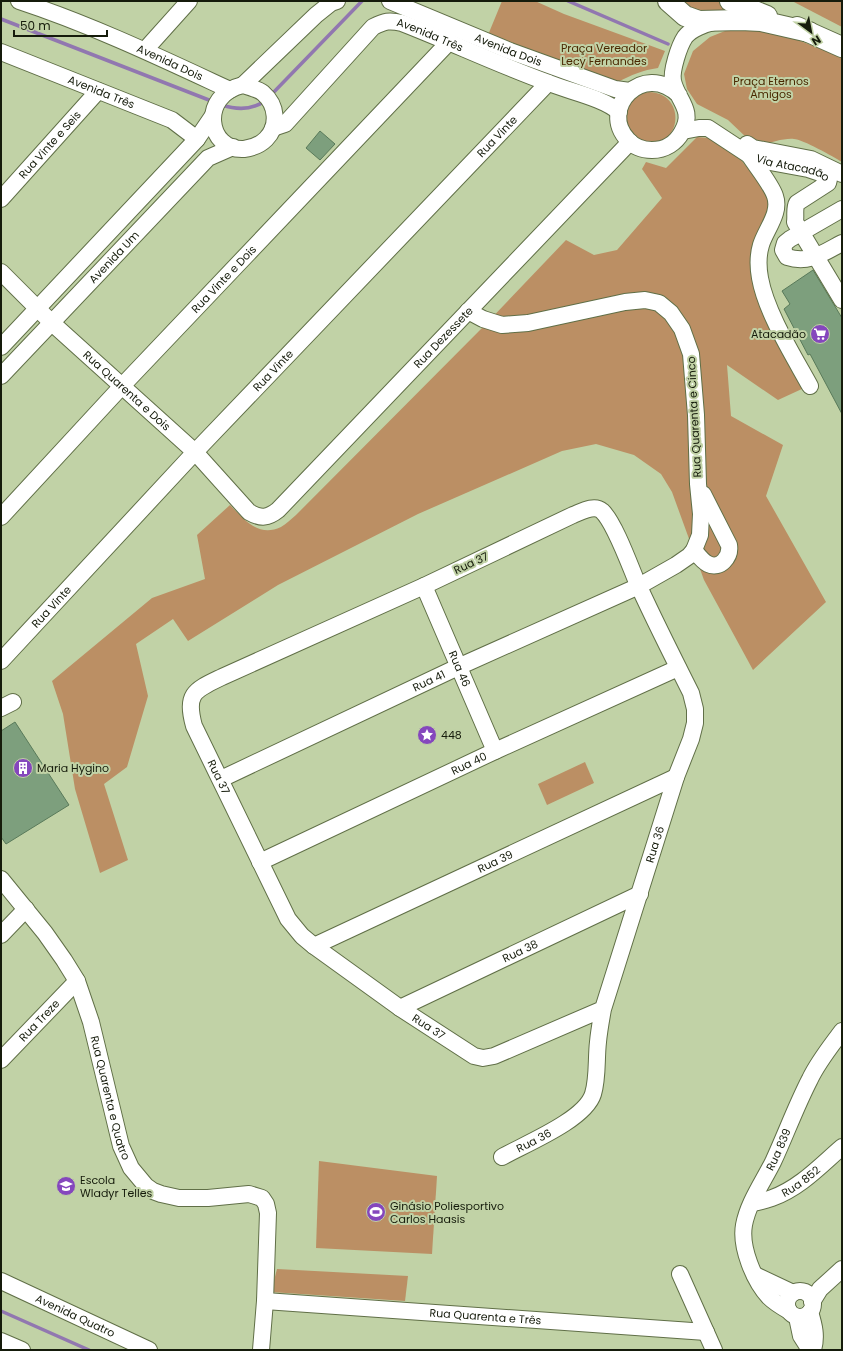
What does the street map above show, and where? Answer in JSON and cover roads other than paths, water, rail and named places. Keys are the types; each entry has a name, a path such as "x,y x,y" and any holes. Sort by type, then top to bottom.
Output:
{"main road":[{"path":"730,1 809,32 842,47"},
{"path":"758,1 809,32"},
{"path":"672,4 685,16 699,21 761,21 809,32"}],"street":[{"name":"Avenida Dois","path":"19,1 51,6 145,50 237,87"},
{"path":"145,50 189,1"},
{"path":"237,87 262,92 269,99 274,108 275,118 273,128 269,136 257,146 241,149 224,142 218,136 214,127 212,117 214,107 224,94 237,87 316,15 331,3 336,1"},
{"name":"Avenida Dois","path":"390,1 525,56 615,89 630,91"},
{"path":"672,4 684,27 685,37 675,61 673,80 681,97 686,115 686,123 683,131 675,141 664,148 646,150 637,147 630,142 620,128 619,112 622,100 636,86 650,82 662,75 675,61"},
{"path":"685,37 702,26 722,20"},
{"name":"Avenida Três","path":"273,128 285,124 373,27 385,21 402,23 548,83 603,102 619,112"},
{"name":"Rua Vinte e Dois","path":"1,517 122,386 449,42"},
{"name":"Avenida Três","path":"1,52 98,92 172,120 196,140"},
{"path":"650,82 663,84 681,97"},
{"name":"Rua Vinte","path":"1,661 195,452 548,83"},
{"name":"Rua Vinte e Seis","path":"1,199 98,92"},
{"name":"Via Atacadão","path":"681,97 695,114 719,126 753,148 811,159 842,174"},
{"name":"Avenida Um","path":"1,347 196,140 212,117"},
{"name":"Via Atacadão","path":"683,131 708,128 748,155 770,162 808,169 820,173 829,179 827,183 796,203 795,222 816,257 837,282 842,300"},
{"name":"Rua Dezessete","path":"249,512 255,516 263,518 270,516 278,510 630,142"},
{"name":"Avenida Um","path":"1,376 208,158 233,147"},
{"name":"Via Atacadão","path":"748,155 775,196 776,207 758,256 760,278 778,328 810,386"},
{"path":"827,183 842,178"},
{"path":"842,209 786,243 783,250 787,257 799,260 816,257 842,243"},
{"name":"Rua Quarenta e Dois","path":"1,272 52,323 195,452 249,512"},
{"name":"Rua Quarenta e Cinco","path":"468,311 502,325 528,323 625,302 644,300 659,304 671,313 682,329 691,354 701,514 700,535 694,550"},
{"path":"639,586 676,565 689,556 694,550 702,560 709,565 716,565 723,562 728,557 730,550 728,545 698,484"},
{"name":"Rua 36","path":"502,1157 573,1118 587,1105 593,1095 603,1009 676,777 691,739 695,723 695,709 691,693 639,586 615,532 601,511 596,508 591,509"},
{"name":"Rua 37","path":"591,509 573,515 424,586 200,688 194,695 191,705 191,713 194,726 221,778 288,919 302,936 314,946 400,1008 460,1048 474,1056 482,1058 494,1056 603,1009"},
{"name":"Rua 46","path":"424,586 495,751"},
{"name":"Rua 41","path":"221,778 458,667 639,586"},
{"name":"Rua 40","path":"260,862 495,751 678,668"},
{"name":"Rua 39","path":"314,946 676,777"},
{"name":"Rua Quarenta e Quatro","path":"1,879 26,909 64,960 76,981 91,1022 121,1146 131,1168 146,1186 161,1194 179,1198 249,1194 262,1198 266,1204 268,1214 265,1301 261,1350"},
{"name":"Rua 38","path":"400,1008 640,894"},
{"path":"1,935 26,909"},
{"name":"Rua Treze","path":"1,1060 76,981"},
{"name":"Rua 839","path":"802,1310 779,1306 761,1287 746,1258 743,1241 744,1225 752,1204 810,1078 842,1031"},
{"name":"Rua 852","path":"752,1204 773,1198 789,1190 806,1178 842,1147"},
{"path":"802,1310 820,1289 842,1269"},
{"path":"680,1274 714,1350"},
{"path":"755,1275 793,1293 803,1292 811,1298 802,1310 801,1336 811,1350"},
{"name":"Avenida Quatro","path":"1,1281 150,1350"},
{"name":"Rua Quarenta e Três","path":"265,1301 706,1332"},
{"path":"1,1341 22,1350"}],"waterway":[{"path":"271,95 362,1"},
{"path":"568,1 668,44"},
{"path":"1,19 214,102"},
{"path":"222,105 233,108 250,108 265,101"},
{"path":"1,1311 89,1350"}],"place":[{"name":"Atacadão","path":"820,334"},
{"name":"448","path":"427,735"},
{"name":"Maria Hygino","path":"23,768"},
{"name":"Escola Wladyr Telles","path":"66,1186"},
{"name":"Ginásio Poliesportivo Carlos Haasis","path":"376,1212"}],"park label":[{"name":"Praça Vereador Lecy Fernandes","path":"604,54"},
{"name":"Praça Eternos Amigos","path":"771,87"}]}
